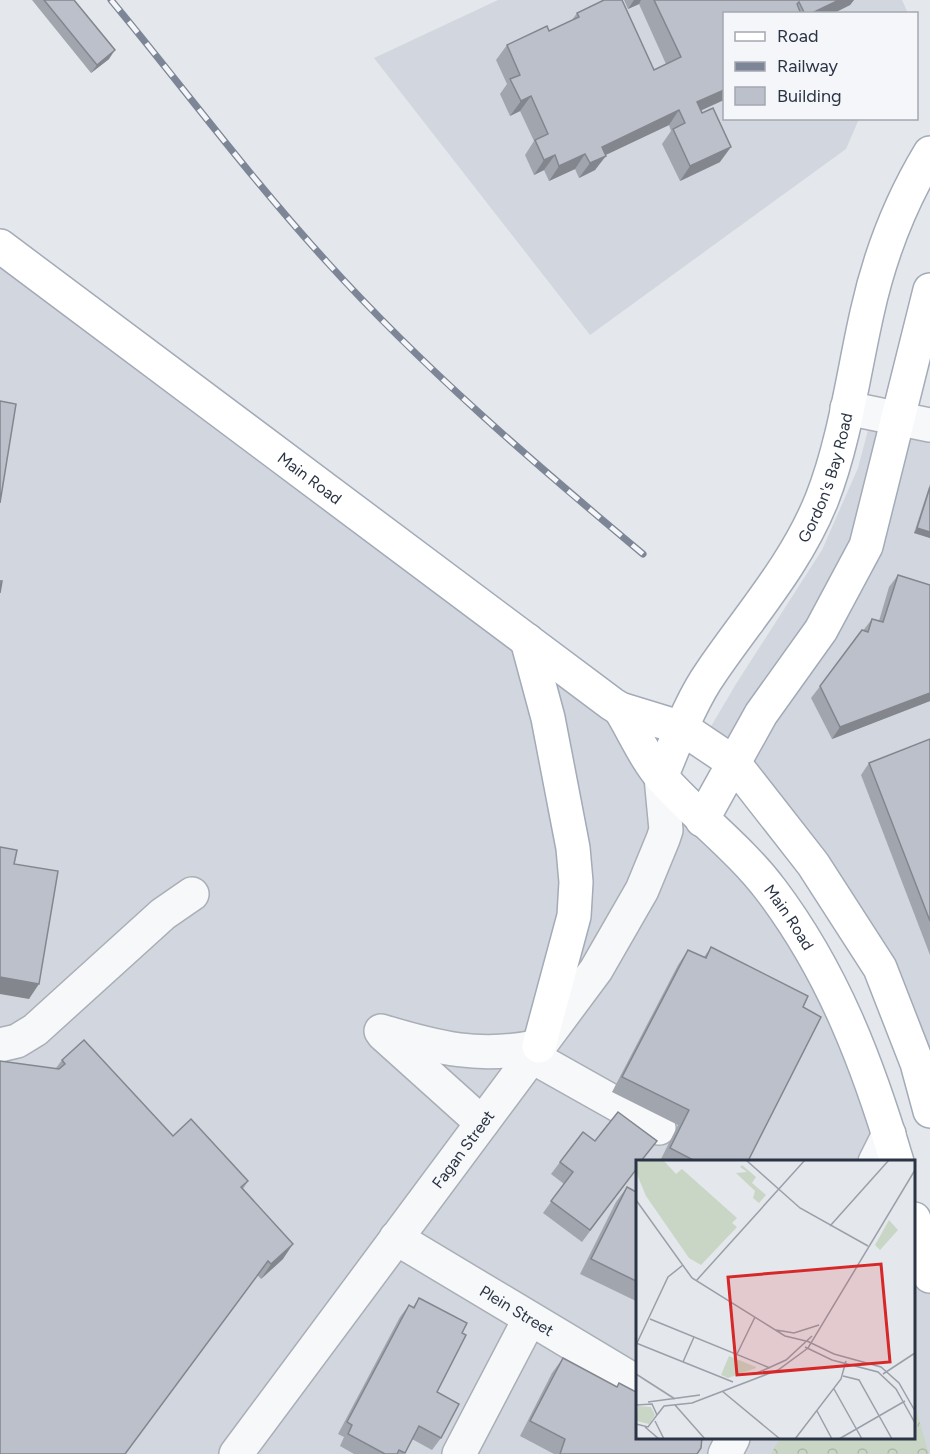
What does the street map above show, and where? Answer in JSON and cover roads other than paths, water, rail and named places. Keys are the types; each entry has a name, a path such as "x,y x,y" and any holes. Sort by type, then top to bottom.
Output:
{"main road":[{"name":"Gordon's Bay Road","path":"661,777 682,728 710,673 790,563 812,523 832,468 868,310 883,258 902,207 930,153"},
{"name":"Main Road","path":"0,246 620,710 682,728 734,763 813,864 880,968 917,1063 930,1111"},
{"path":"702,820 761,714 821,630 866,546 915,421 930,290"},
{"path":"528,640 548,718 573,848 576,882 573,916 535,1051"},
{"name":"Main Road","path":"620,710 661,777 702,820 738,852 771,890 819,963 845,1013 867,1066 887,1152"},
{"path":"915,1223 930,1276"}],"street":[{"path":"847,408 915,421"},
{"name":"Fagan Street","path":"236,1454 616,939 642,890 666,830 661,777"},
{"path":"666,830 702,820"},
{"path":"0,1045 17,1041 35,1030 163,914 192,894"},
{"path":"482,1123 407,1058 381,1031 427,1045 471,1053 535,1051 659,1128"},
{"name":"Plein Street","path":"396,1238 529,1320 636,1382"},
{"path":"459,1454 529,1320"},
{"path":"724,1454 732,1439"}],"railway":[{"path":"111,0 271,198 364,301 480,414 643,554"}]}
